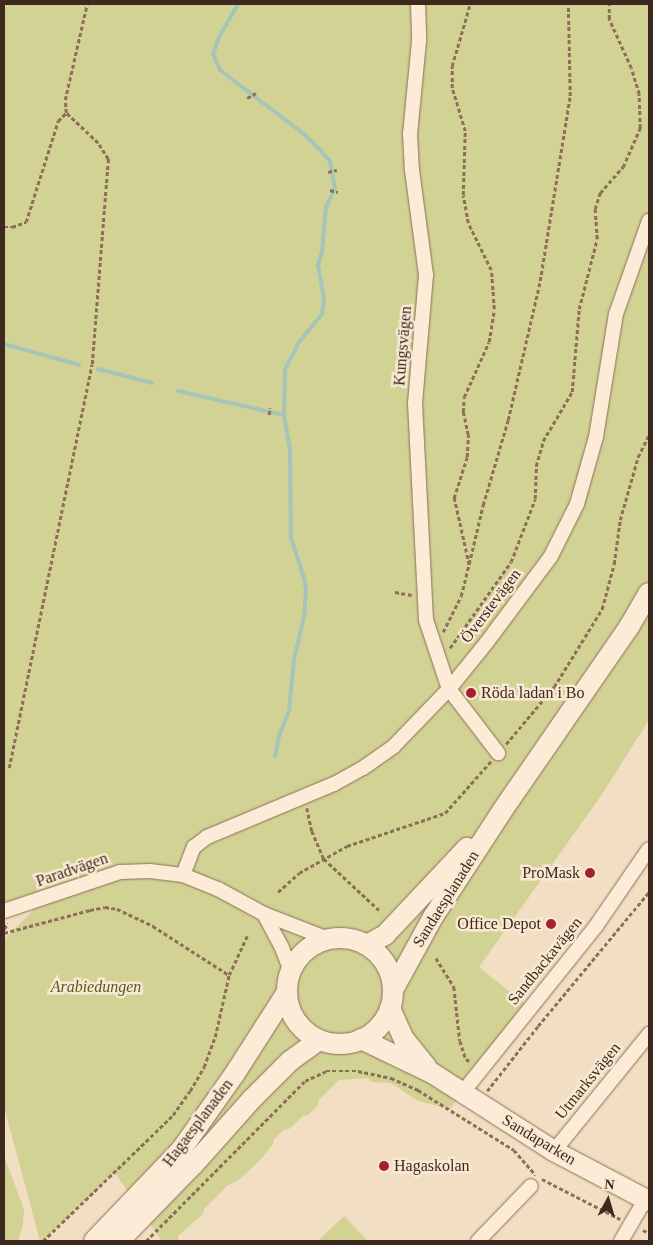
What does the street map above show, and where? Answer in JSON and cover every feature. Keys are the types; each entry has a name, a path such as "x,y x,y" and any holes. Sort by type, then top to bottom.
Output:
{"main road":[{"name":"Sandaesplanaden","path":"392,999 433,917 502,810 629,627 649,593"},
{"name":"Sandaesplanaden","path":"367,945 385,935 502,810"},
{"path":"348,938 367,945 382,957 387,966 392,999 380,1026 361,1039 337,1044 319,1040 297,1022 291,1012 287,992 291,971 304,952 328,939 348,938"},
{"name":"Hagaesplanaden","path":"94,1241 181,1150 234,1075 287,992"},
{"name":"Sandaparken","path":"392,999 404,1039 432,1073"},
{"name":"Sandaparken","path":"361,1039 432,1073 554,1151 647,1200"},
{"name":"Hagaesplanaden","path":"119,1241 194,1164 252,1099 290,1061 319,1040"}],"street":[{"name":"Kungsvägen","path":"418,4 419,41 410,134 412,170 426,275 424,319 415,403 426,620 449,689"},
{"name":"Överstevägen","path":"183,875 194,847 208,837 228,827 305,797 363,768 392,747 449,689 487,642 551,556 577,504 596,437 616,314 649,221"},
{"path":"449,689 498,753"},
{"name":"Sandbackavägen","path":"471,1098 480,1069 596,926 649,849"},
{"name":"Paradvägen","path":"4,911 120,872 150,871 183,875 218,889 264,914 328,939"},
{"path":"264,914 282,948 291,971"},
{"name":"Utmarksvägen","path":"554,1151 649,1034"},
{"path":"478,1241 531,1186"},
{"path":"621,1241 647,1200"}],"path":[{"path":"9,768 92,364 108,180 108,159 105,151 66,113 65,100 87,4"},
{"path":"469,566 454,498 467,457 468,435 464,412 464,397 489,342 494,308 491,270 468,224 463,195 465,131 452,88 452,66 470,4"},
{"path":"442,634 461,596 483,505 508,420 540,280 570,96 568,4"},
{"path":"441,661 511,562 535,499 536,466 543,441 572,392 579,309 597,239 595,209 600,194 623,167 640,128 639,94 631,68 609,19 610,4"},
{"path":"247,98 256,93"},
{"path":"4,227 12,228 26,222 58,120 66,113"},
{"path":"328,172 337,170"},
{"path":"330,190 338,192"},
{"path":"269,415 270,408"},
{"path":"278,892 299,873 346,846 445,813 554,687 602,609 614,564 620,520 638,457 649,434"},
{"path":"395,592 424,597"},
{"path":"305,797 312,831 324,859 379,910"},
{"path":"471,1098 514,1056 649,892"},
{"path":"4,933 90,910 105,907 117,909 153,926 229,975"},
{"path":"43,1241 174,1114 190,1091 204,1067 215,1037 229,975 247,936"},
{"path":"436,958 454,987 460,1041 466,1058 480,1069"},
{"path":"146,1241 305,1081 326,1071 366,1073 391,1078 418,1090 514,1150 538,1177 649,1233"}],"green space":[{"name":"Arabiedungen","path":"4,4 649,4 649,720 601,796 479,967 530,1008 450,1109 418,1101 391,1083 372,1082 368,1078 339,1080 319,1100 318,1105 308,1115 303,1116 289,1129 285,1129 274,1139 273,1144 261,1159 240,1179 227,1186 204,1209 203,1214 178,1236 178,1241 162,1241 115,1173 43,1241 40,1241 4,1107 4,939 32,912 36,902 4,911"},
{"path":"4,1156 24,1209 23,1225 18,1241 4,1241"},
{"path":"344,1216 368,1241 318,1241"}],"waterway":[{"path":"238,4 219,37 213,54 220,70 304,134 320,150 330,161 335,188 326,207 322,252 318,265 324,298 322,314 298,344 285,370 284,415 290,448 291,538 303,574 306,590 304,616 294,660 289,711 279,736 275,756"},
{"path":"4,344 79,365"},
{"path":"98,369 152,383"},
{"path":"178,391 284,415"}],"place":[{"name":"Röda ladan i Bo","path":"471,693"},
{"name":"ProMask","path":"590,873"},
{"name":"Office Depot","path":"551,924"},
{"name":"Hagaskolan","path":"384,1166"}]}
